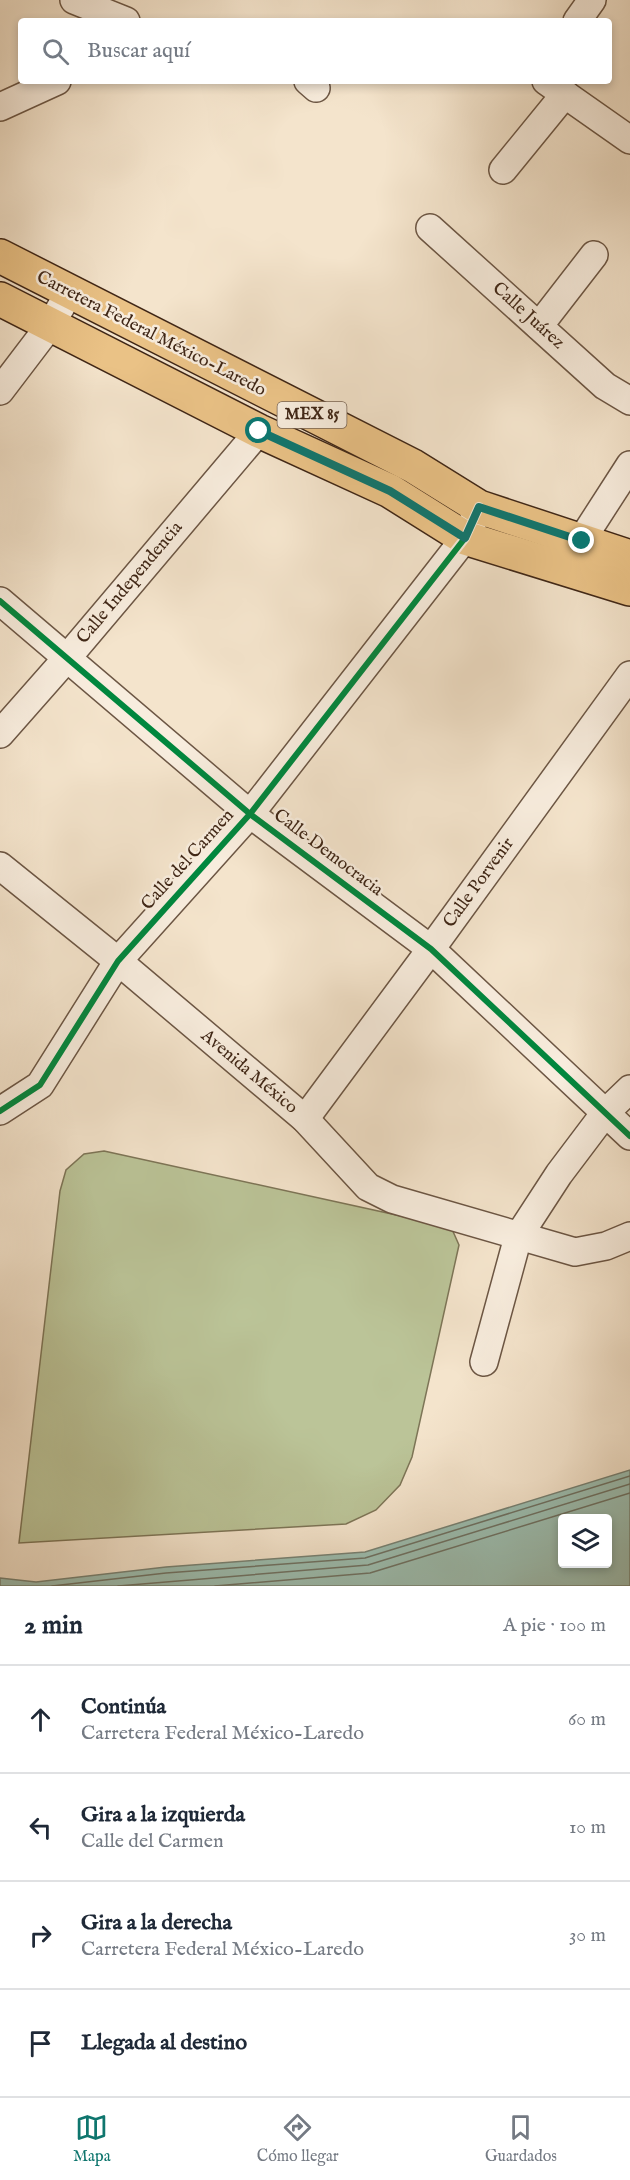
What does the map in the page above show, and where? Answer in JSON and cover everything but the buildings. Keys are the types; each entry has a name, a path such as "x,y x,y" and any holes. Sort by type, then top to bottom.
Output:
{"main road":[{"name":"Carretera Federal México-Laredo","path":"0,256 413,466 479,507 630,557"},
{"name":"Carretera Federal México-Laredo","path":"0,299 259,431 390,491 465,538 630,589"}],"street":[{"path":"74,0 119,18"},
{"path":"579,18 592,0"},
{"path":"0,107 50,84"},
{"path":"503,170 555,88 630,140"},
{"name":"Calle Juárez","path":"430,228 605,386 630,401"},
{"path":"539,326 594,255"},
{"path":"0,391 51,324 69,292"},
{"name":"Calle Independencia","path":"0,734 259,431"},
{"path":"582,541 630,465"},
{"name":"Calle del Carmen","path":"0,1111 40,1085 118,961 250,814 465,538 479,507"},
{"name":"Calle Democracia","path":"0,601 250,814 431,949 630,1136"},
{"name":"Calle Porvenir","path":"305,1119 630,675"},
{"name":"Avenida México","path":"0,866 118,961 305,1119 368,1187 392,1199 575,1252 606,1246 630,1236"},
{"path":"484,1362 518,1237 559,1174 605,1113 630,1089"}],"shaded area":[{"path":"104,1151 451,1227 459,1245 412,1457 400,1485 376,1510 346,1524 19,1543 60,1191 66,1170 84,1154"}],"water":[{"path":"630,1470 630,1586 0,1586 0,1578 36,1582 166,1567 365,1552"}],"cycle path":[{"path":"0,1111 40,1085 118,961 250,814 465,538 479,507"},
{"path":"0,601 250,814 431,949 630,1136"}],"route":[{"path":"259,431 390,491 465,538 479,507 582,541"}]}
